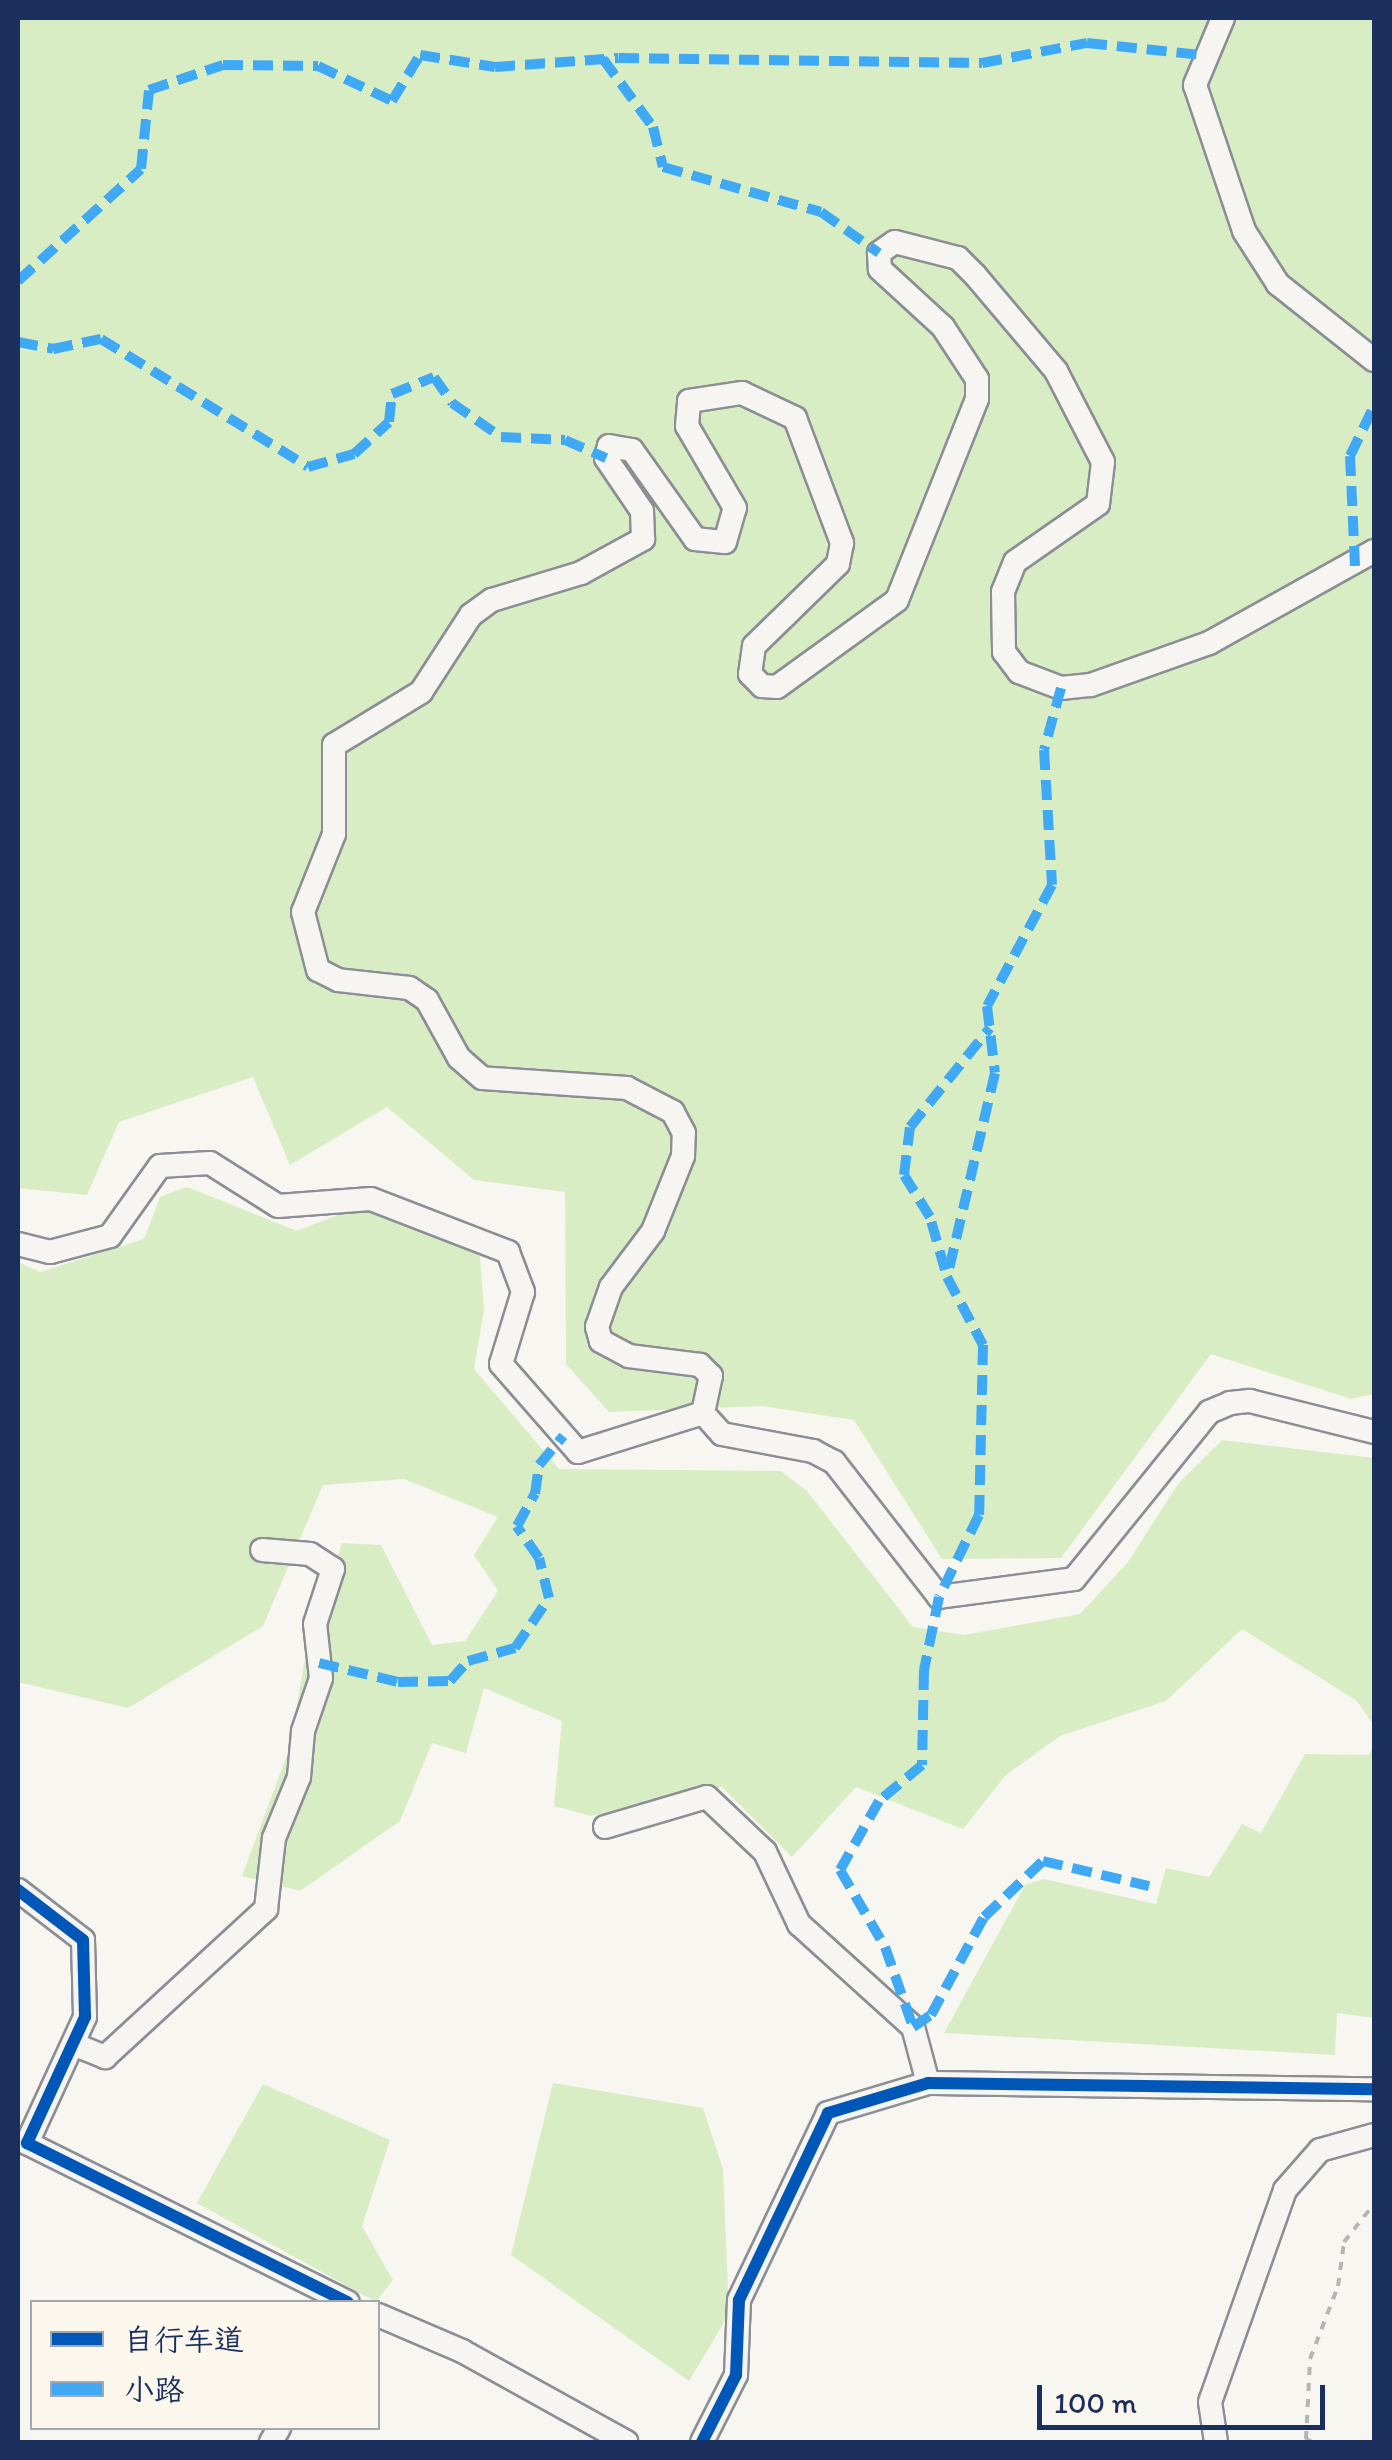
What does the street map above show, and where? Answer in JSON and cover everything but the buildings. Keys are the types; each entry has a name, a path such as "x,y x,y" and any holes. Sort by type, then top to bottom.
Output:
{"street":[{"path":"1223,18 1195,85 1244,231 1278,284 1374,360"},
{"path":"704,1413 711,1376 700,1364 630,1356 601,1341 597,1327 611,1287 653,1231 683,1156 684,1133 673,1112 627,1088 482,1078 458,1058 426,1000 408,988 338,980 313,960 303,912 334,834 334,745 421,692 470,615 492,600 638,546 642,511 606,458 609,446 632,450 695,538 725,542 735,508 687,426 689,401 702,395 742,393 795,418 842,542 838,564 754,646 750,674 777,687 897,600 977,399 976,379 942,327 880,268 879,253 894,242 958,258 976,275 1056,372 1103,462 1098,504 1015,562 1003,592 1004,652 1019,672 1061,688 1090,686 1210,644 1374,551"},
{"path":"18,1244 50,1252 110,1236 160,1166 210,1162 278,1206 372,1199 508,1252 523,1292 500,1364 578,1452 704,1413"},
{"path":"704,1413 722,1434 813,1450 834,1462 938,1597 1074,1579 1209,1412 1230,1403 1374,1432"},
{"path":"73,2044 105,2057 266,1909 274,1838 300,1778 303,1730 321,1678 315,1624 333,1569 310,1554 262,1550"},
{"path":"605,1828 707,1796 765,1852 800,1924 912,2026 928,2083"},
{"path":"18,1890 83,1940 86,2017 27,2144 343,2300"},
{"path":"702,2442 736,2376 740,2300 828,2113 928,2083 1374,2089"},
{"path":"1216,2442 1208,2428 1210,2402 1285,2190 1320,2150 1374,2135"},
{"path":"380,2316 462,2351 626,2442"}],"path":[{"path":"1312,2442 1310,2359 1338,2286 1344,2242 1374,2204"},
{"path":"1374,2365 1374,2381"}],"green space":[{"path":"18,18 1374,18 1374,1394 1351,1399 1211,1354 1061,1558 942,1559 854,1420 762,1406 609,1412 566,1364 565,1192 474,1180 387,1107 290,1165 253,1077 119,1122 87,1195 18,1188"},
{"path":"187,1187 297,1231 355,1208 428,1229 480,1256 484,1310 474,1369 559,1469 781,1471 807,1491 913,1627 964,1635 1080,1614 1128,1562 1178,1484 1222,1440 1374,1458 1374,1726 1357,1701 1242,1629 1166,1701 1060,1736 1006,1775 963,1829 856,1787 792,1857 722,1787 591,1816 554,1806 562,1721 484,1688 466,1753 432,1743 400,1821 300,1891 242,1876 290,1747 304,1663 342,1543 381,1545 432,1645 465,1641 498,1591 474,1555 498,1517 404,1479 323,1485 263,1626 128,1708 18,1682 18,1262 40,1272 144,1239 160,1197"},
{"path":"1374,1743 1374,2018 1337,2013 1335,2055 944,2033 1025,1885 1044,1879 1156,1904 1166,1868 1209,1877 1242,1824 1261,1833 1305,1754 1369,1755"},
{"path":"553,2083 703,2108 723,2169 729,2314 689,2381 511,2255"},
{"path":"263,2084 390,2140 362,2226 393,2280 378,2300 372,2300 197,2203"}],"marked path":[{"path":"18,281 141,169 149,90 223,65 318,66 392,101 420,55 495,67 619,58 982,63 1087,43 1202,55"},
{"path":"603,59 653,127 663,167 821,212 879,253"},
{"path":"18,342 53,349 101,339 308,467 354,454 389,422 392,394 434,377 452,403 501,437 565,440 606,458"},
{"path":"1355,566 1350,456 1374,406"},
{"path":"1061,688 1044,750 1052,885 987,1006 995,1073 947,1277 983,1345 979,1515 939,1597 924,1670 922,1765 879,1801 840,1870 885,1947 913,2027 931,2015 984,1917 1043,1861 1149,1886"},
{"path":"945,1270 930,1217 904,1175 910,1127 990,1028"},
{"path":"319,1663 398,1682 450,1681 468,1661 515,1648 549,1598 539,1558 517,1526 535,1494 539,1465 563,1436"}],"cycle path":[{"path":"18,1890 83,1940 85,2017 27,2143 344,2300"},
{"path":"702,2442 736,2375 739,2300 828,2113 928,2083 1374,2089"}]}
